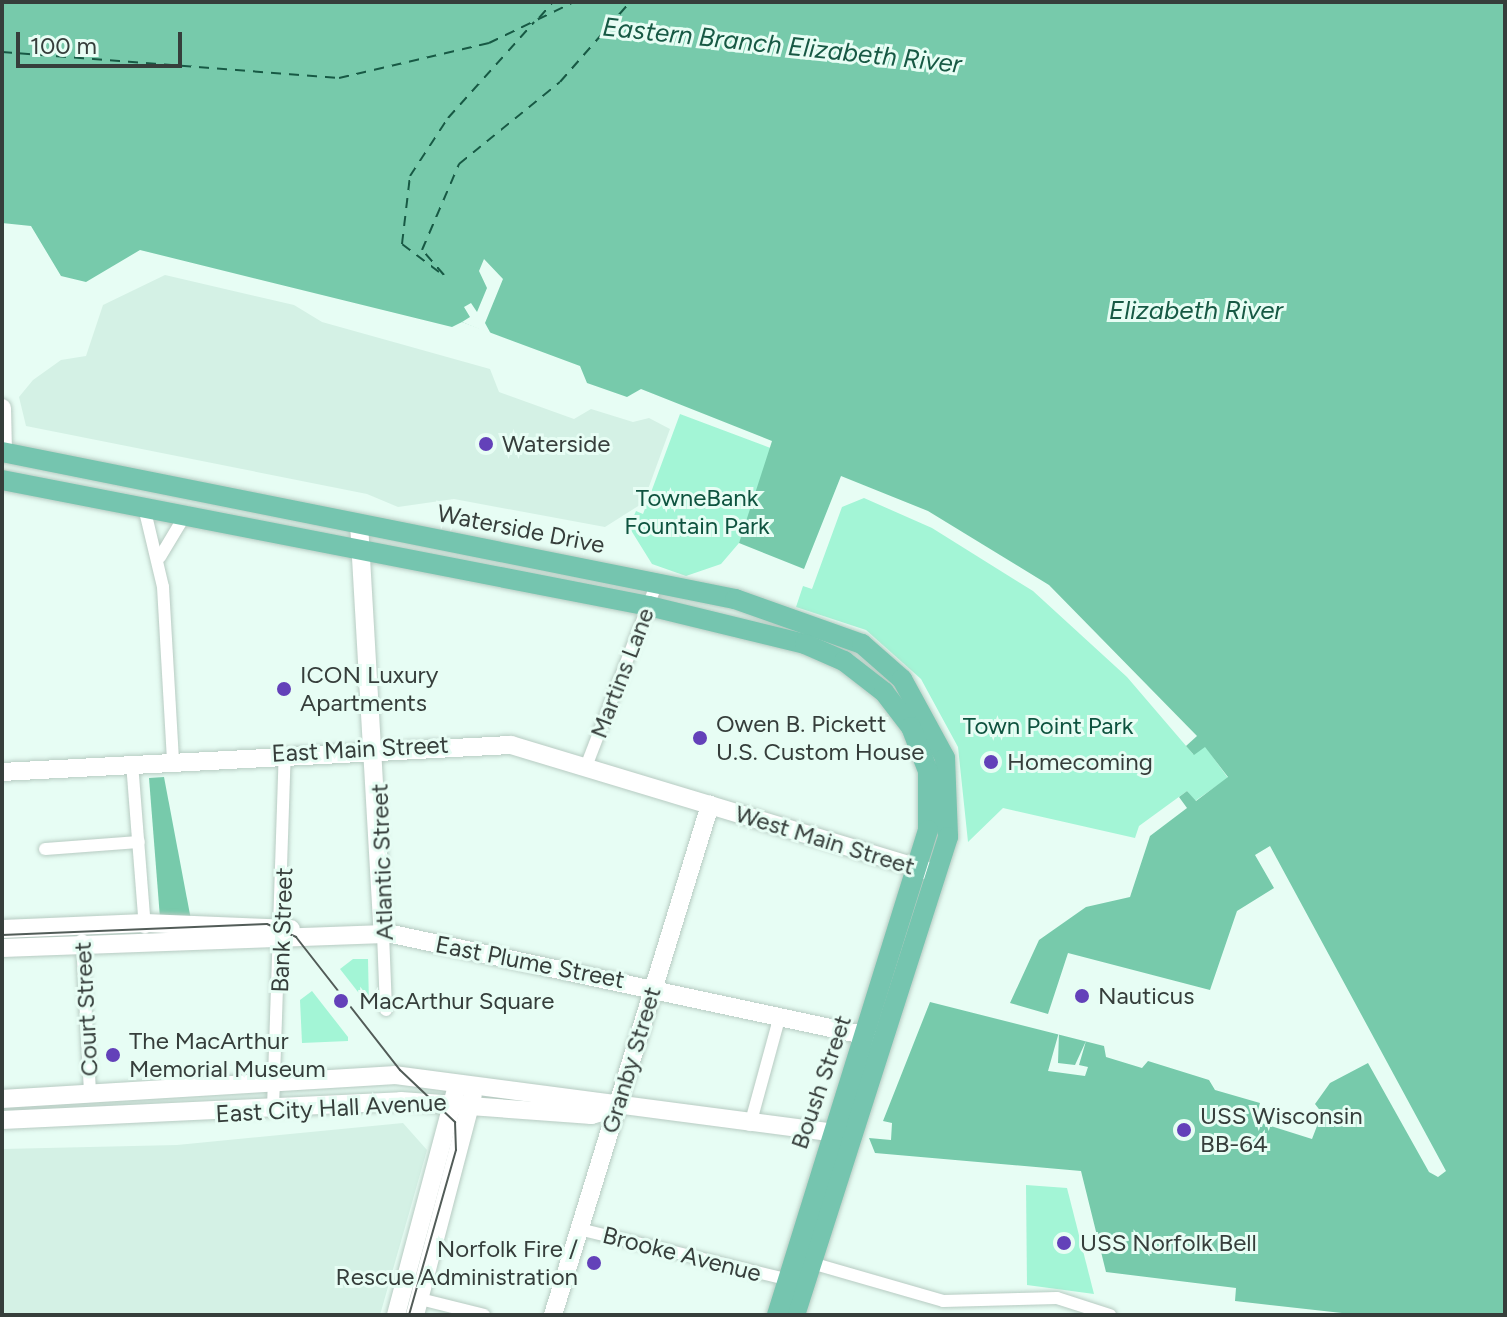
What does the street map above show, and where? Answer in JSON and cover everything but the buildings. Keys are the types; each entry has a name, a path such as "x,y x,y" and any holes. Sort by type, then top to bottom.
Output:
{"main road":[{"name":"Waterside Drive","path":"2,454 657,583 819,625 890,665 919,703 945,758 951,817 929,871"},
{"name":"Waterside Drive","path":"2,480 361,545 649,606 805,644 884,692 911,727 928,771 931,804 929,871"},
{"path":"588,593 609,573"},
{"name":"Boush Street","path":"795,1315 866,1034 929,871"},
{"name":"Boush Street","path":"777,1315 785,1279 839,1134 885,1043 929,871"}],"street":[{"path":"2,408 2,454"},
{"path":"143,504 159,564 173,761"},
{"path":"159,564 163,542 187,512"},
{"name":"Atlantic Street","path":"359,523 378,747 386,1010"},
{"name":"Martins Lane","path":"587,764 657,583"},
{"name":"East Main Street","path":"2,772 378,747 511,745 587,764 710,805"},
{"name":"Bank Street","path":"273,1108 282,932 285,753"},
{"path":"132,763 144,942"},
{"name":"West Main Street","path":"710,805 929,871"},
{"name":"Granby Street","path":"553,1315 710,805"},
{"path":"45,849 139,842"},
{"name":"East Plume Street","path":"2,948 145,923 282,932 383,934 654,986 866,1034 885,1043"},
{"name":"East Plume Street","path":"2,929 144,942 282,932"},
{"name":"Court Street","path":"82,935 90,1094"},
{"path":"750,1125 780,1015"},
{"name":"East City Hall Avenue","path":"2,1099 385,1075 464,1093 839,1134"},
{"path":"464,1093 418,1307 484,1315"},
{"path":"396,1315 464,1093"},
{"name":"East City Hall Avenue","path":"2,1120 58,1120 273,1108 464,1093"},
{"path":"22,1099 58,1120"},
{"name":"Brooke Avenue","path":"579,1229 785,1279"},
{"path":"808,1262 943,1301 1076,1300 1110,1315"},
{"path":"1072,1315 1076,1300"},
{"path":"939,1315 943,1301"}],"shaded area":[{"path":"165,275 294,305 322,322 490,369 499,392 574,419 591,409 633,422 649,418 670,429 643,503 605,527 454,499 398,507 367,494 26,426 19,397 33,380 61,360 86,356 103,305"},
{"path":"403,1123 427,1150 380,1315 2,1315 2,1149 177,1145"}],"green space":[{"name":"TowneBank Fountain Park","path":"680,414 773,449 739,543 721,564 686,576 652,564 629,527 636,511 643,514"},
{"name":"Town Point Park","path":"864,498 932,528 1033,591 1127,677 1193,754 1205,746 1228,778 1195,801 1187,791 1139,826 1135,838 1003,808 968,842 958,747 921,679 866,630 796,607 803,586 812,589 842,507"},
{"path":"353,959 368,959 369,1006 340,969"},
{"path":"312,991 348,1041 302,1043 300,1000"},
{"path":"1026,1185 1067,1188 1094,1294 1027,1285"}],"water":[{"name":"Elizabeth River","path":"2,2 1505,2 1505,1315 1360,1315 1235,1301 1236,1288 1106,1272 1081,1171 875,1153 869,1138 891,1140 892,1123 883,1121 930,1002 1104,1046 1106,1057 1142,1068 1148,1061 1209,1080 1215,1090 1260,1103 1255,1121 1312,1139 1322,1113 1315,1104 1330,1083 1368,1063 1429,1172 1438,1177 1446,1171 1270,846 1255,855 1274,888 1237,911 1210,990 1068,953 1048,1014 1010,1003 1039,940 1086,907 1130,897 1150,836 1187,808 1179,797 1187,791 1196,801 1228,777 1205,747 1194,755 1186,746 1197,736 1049,585 928,511 841,476 804,569 739,543 772,441 641,389 627,397 587,383 580,366 462,322 452,327 140,250 86,282 61,276 31,226 2,223"},
{"path":"164,777 191,920 160,918 149,778"}],"pier":[{"path":"484,259 503,279 485,323 491,334 462,322 470,317 464,307 471,303 477,312 487,288 479,271"},
{"path":"1059,1032 1058,1063 1075,1065 1086,1041 1079,1065 1088,1067 1085,1076 1048,1071"}],"ferry route":[{"path":"539,18 553,2"},
{"path":"2,52 339,78 489,43 574,2"},
{"path":"444,275 422,250 459,164 560,82 630,2"},
{"path":"439,272 402,244 410,176 448,118 534,22"}],"tram line":[{"path":"2,935 267,924 296,937 400,1070 455,1122 456,1150 409,1315"}],"place":[{"name":"Waterside","path":"486,444"},
{"name":"ICON Luxury Apartments","path":"284,689"},
{"name":"Owen B. Pickett U.S. Custom House","path":"700,738"},
{"name":"Homecoming","path":"991,762"},
{"name":"Nauticus","path":"1082,996"},
{"name":"MacArthur Square","path":"341,1001"},
{"name":"The MacArthur Memorial Museum","path":"113,1055"},
{"name":"USS Wisconsin BB-64","path":"1184,1130"},
{"name":"USS Norfolk Bell","path":"1064,1243"},
{"name":"Norfolk Fire / Rescue Administration","path":"594,1263"}],"water label":[{"name":"Eastern Branch Elizabeth River","path":"782,46"}]}
